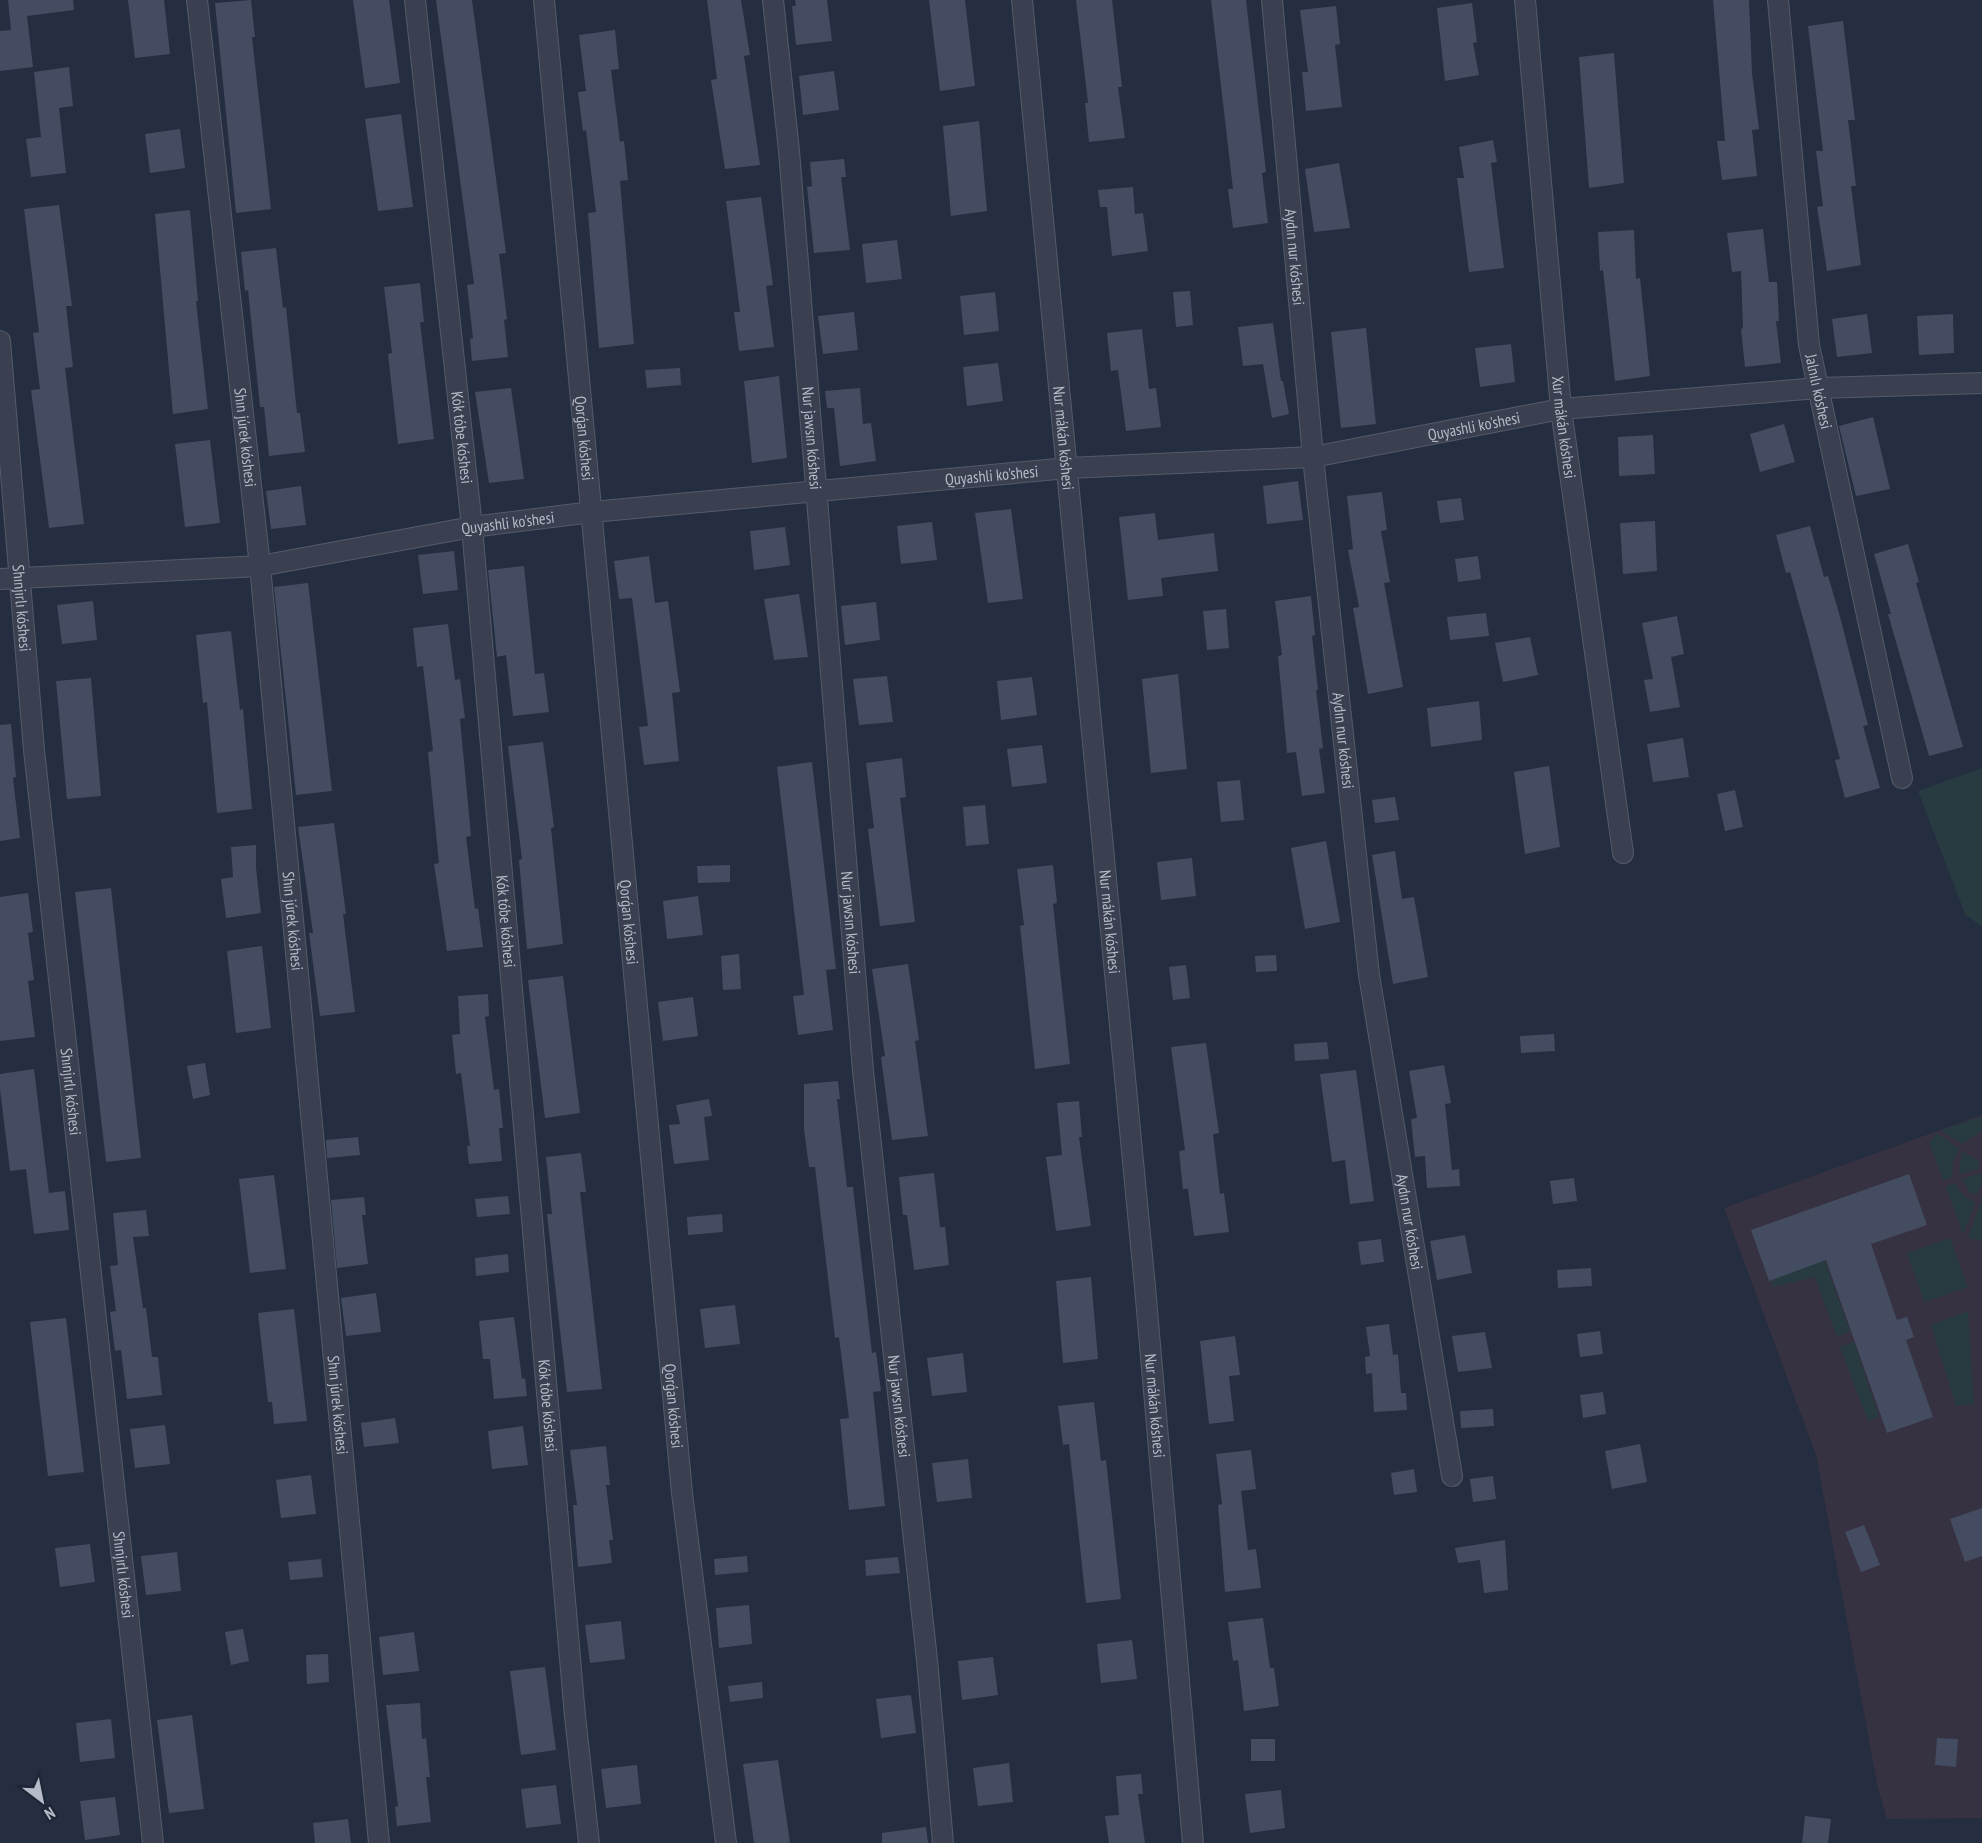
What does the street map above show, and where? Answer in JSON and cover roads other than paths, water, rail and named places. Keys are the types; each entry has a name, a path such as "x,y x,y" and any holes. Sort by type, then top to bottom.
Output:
{"street":[{"name":"Shın júrek kóshesi","path":"196,0 261,566 379,1843"},
{"name":"Kók tóbe kóshesi","path":"415,0 472,527 575,1716 590,1843"},
{"name":"Qorǵan kóshesi","path":"543,0 681,1481 726,1843"},
{"name":"Nur jawsın kóshesi","path":"773,0 789,151 863,1071 927,1660 943,1843"},
{"name":"Nur mákán kóshesi","path":"1022,0 1145,1287 1193,1843"},
{"name":"Aydın nur kóshesi","path":"1272,0 1313,457 1369,975 1452,1476"},
{"name":"Xur mákán kóshesi","path":"1525,0 1561,409 1623,853"},
{"name":"Jalnılı kóshesi","path":"1778,0 1809,345 1902,778"},
{"name":"Shınjırlı kóshesi","path":"0,341 35,762 153,1843"},
{"name":"Quyashli ko'shesi","path":"0,579 261,566 472,527 592,512 1068,468 1313,457 1561,409 1820,388 1982,383"}]}
